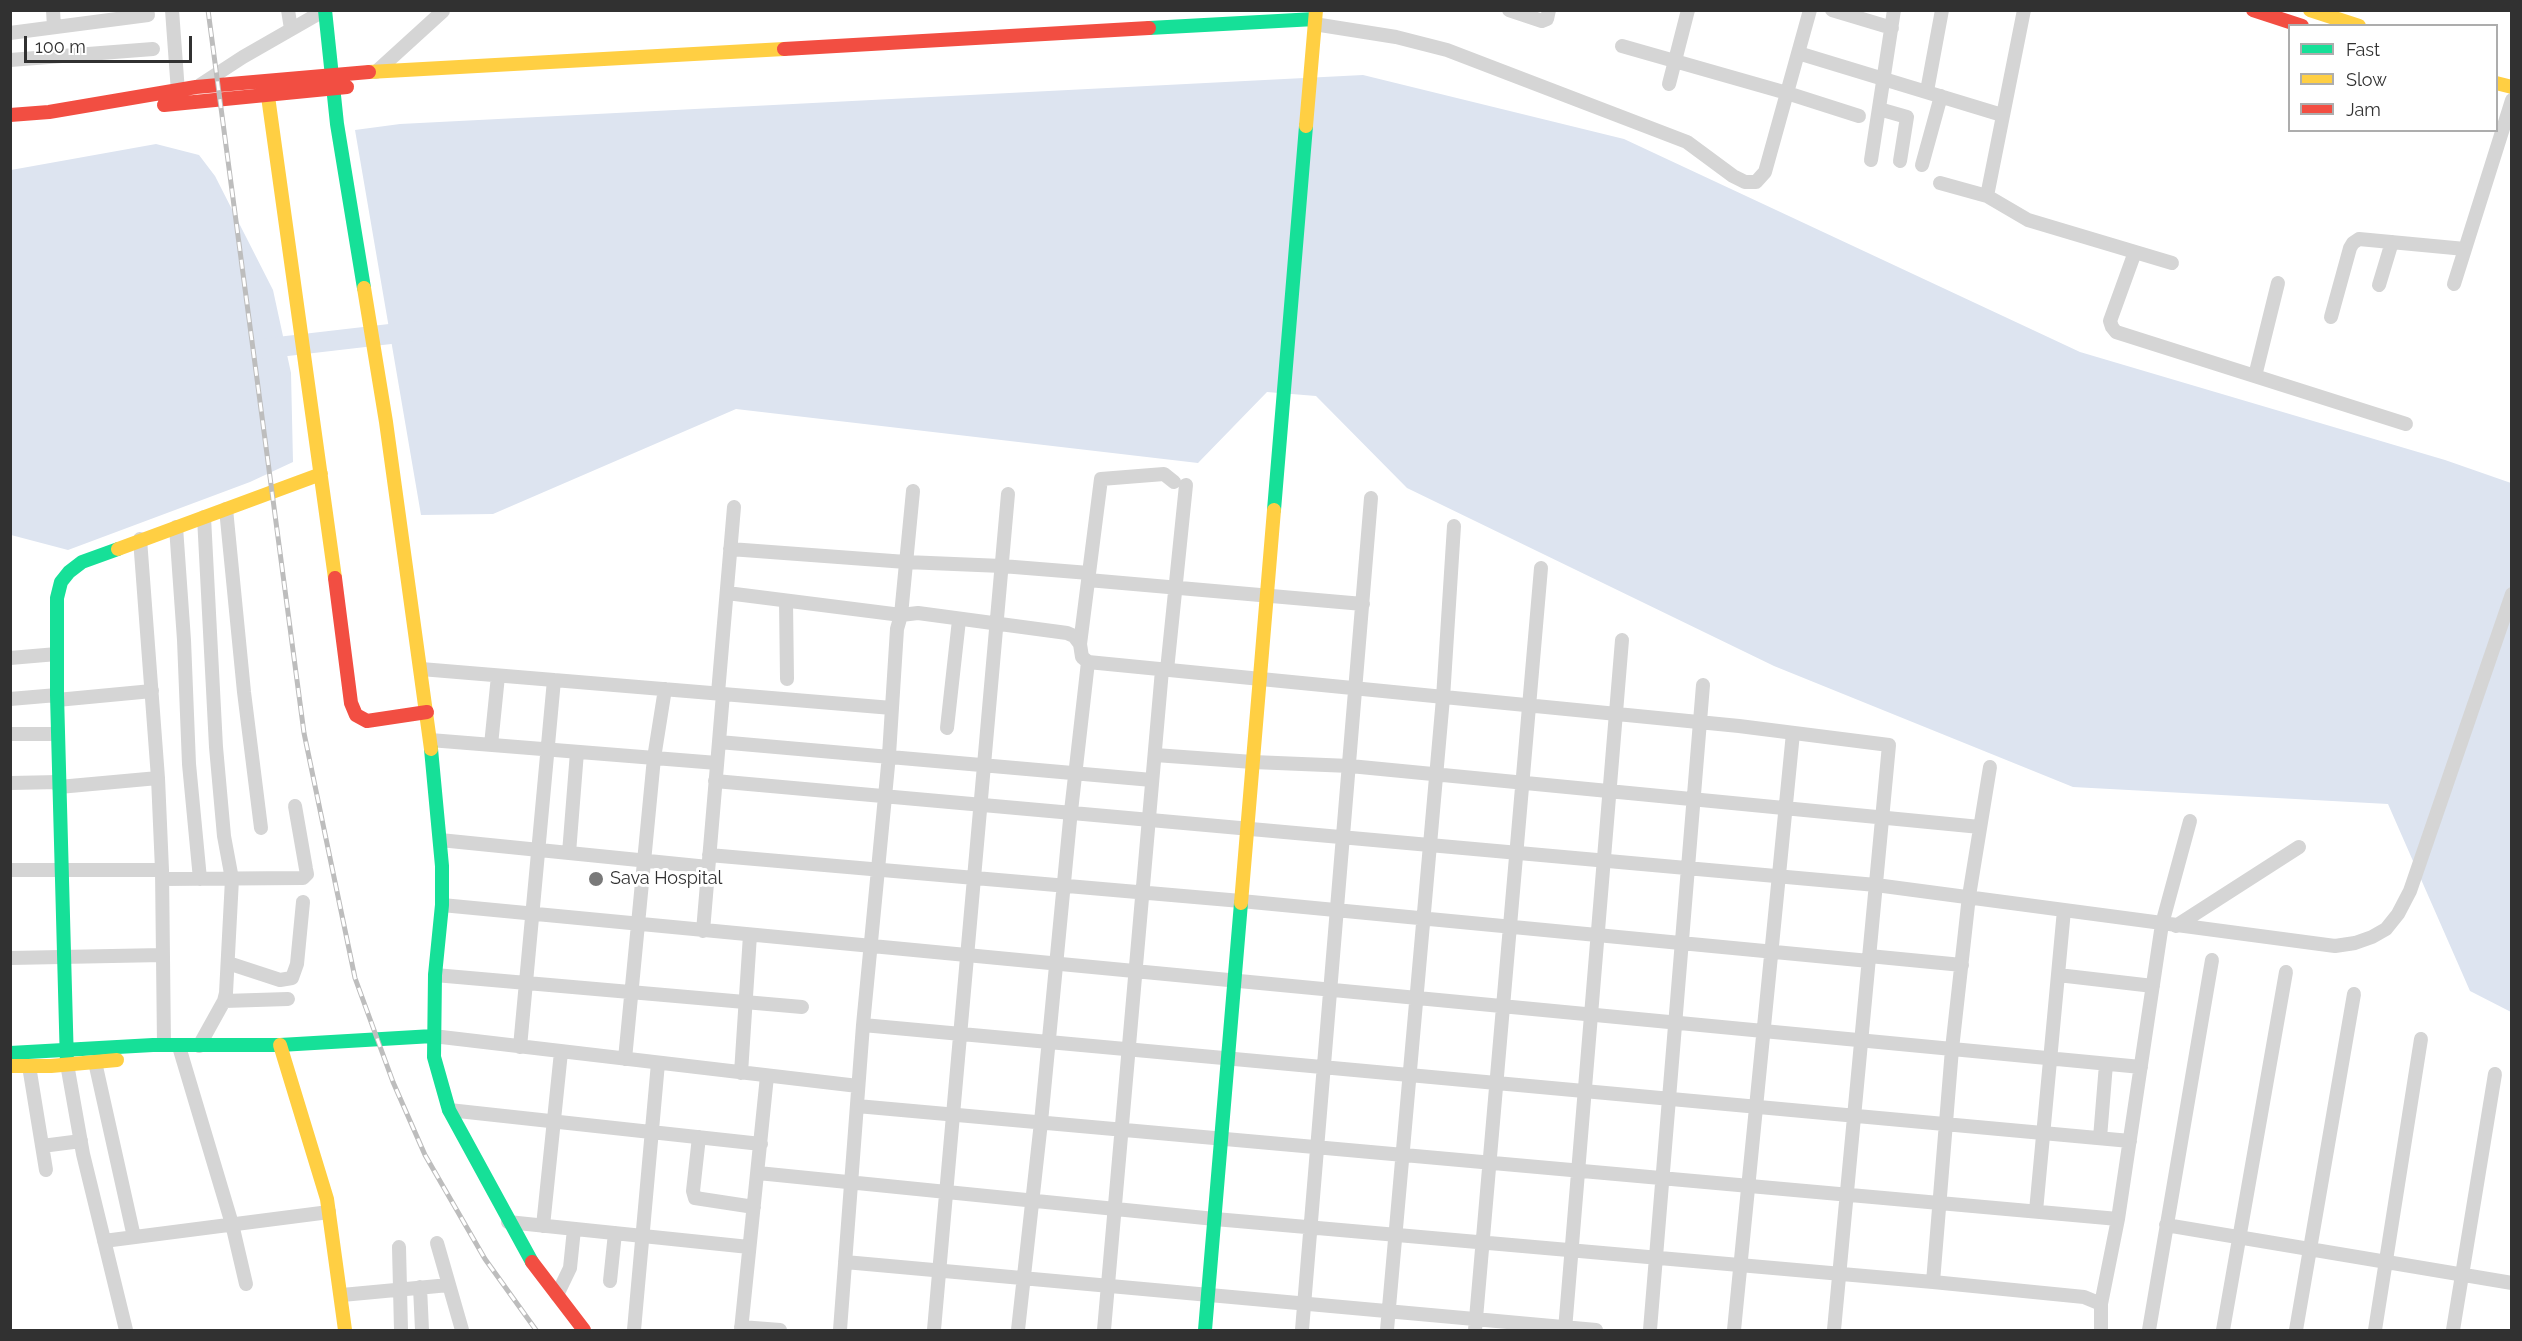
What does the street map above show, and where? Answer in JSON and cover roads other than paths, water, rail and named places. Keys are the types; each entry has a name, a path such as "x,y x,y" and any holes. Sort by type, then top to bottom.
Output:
{"main road":[{"path":"325,10 336,124 386,422 401,545 428,712 440,840 442,905 435,975 434,1057 449,1110 525,1253 584,1330"},
{"path":"2253,10 2296,24"},
{"path":"2310,10 2353,24"},
{"path":"11,118 178,92 196,87 266,79 333,81 1315,21 1309,67 1283,412 1205,1330"},
{"path":"11,118 267,95 376,72 598,66"},
{"path":"266,79 351,703 356,715 367,721 428,712"},
{"path":"66,1057 57,697 57,598 61,582 82,562 321,474"},
{"path":"10,1066 29,1066 66,1057 164,1045 191,1048 433,1036"},
{"path":"280,1045 329,1212 345,1330"},
{"path":"10,1053 66,1057 95,1062 158,1056 191,1048"}],"street":[{"path":"53,10 54,27"},
{"path":"172,10 178,92"},
{"path":"288,10 291,29"},
{"path":"171,105 196,87 325,10"},
{"path":"1509,10 1538,21 1547,19 1549,10"},
{"path":"1669,84 1688,10"},
{"path":"1315,21 1447,50 1687,142 1732,176 1746,182 1756,182 1765,172 1810,10"},
{"path":"1832,10 1892,28"},
{"path":"1871,160 1894,10"},
{"path":"1927,91 1942,10"},
{"path":"1987,196 2024,10"},
{"path":"376,72 443,11"},
{"path":"10,33 54,27 97,16 148,15"},
{"path":"1622,46 1859,116"},
{"path":"10,60 153,49"},
{"path":"1798,53 2002,115"},
{"path":"1922,165 1941,96"},
{"path":"2454,284 2511,100"},
{"path":"1879,109 1906,117 1900,160"},
{"path":"1940,183 1987,196 2028,220 2172,263"},
{"path":"2331,317 2353,243 2359,239 2465,249"},
{"path":"2379,285 2392,242"},
{"path":"2135,252 2110,321 2112,327 2123,335 2406,424"},
{"path":"2255,376 2278,283"},
{"path":"1104,1330 1152,780 1165,670 1176,588 1180,483 1164,474 1101,479 1080,644 1082,657 1088,662 1165,670 1260,679 1443,698 1701,722 1889,745 1834,1330"},
{"path":"840,1330 863,1024 889,755 897,630 901,615 913,491"},
{"path":"934,1330 1008,494"},
{"path":"1302,1330 1309,1227 1357,689 1371,498"},
{"path":"703,930 719,742 734,507"},
{"path":"226,509 244,692 261,828"},
{"path":"204,518 216,747 232,879 224,1001 191,1048 246,1284"},
{"path":"1387,1330 1443,698 1454,526"},
{"path":"176,527 189,764 200,879"},
{"path":"141,539 158,778 162,874 164,1045"},
{"path":"730,549 906,562 1002,566 1176,588 1363,603"},
{"path":"1475,1325 1541,568"},
{"path":"727,594 901,615 918,613 1067,633 1074,636 1080,644"},
{"path":"715,781 1876,885 2335,946 2355,943 2386,929 2398,914 2410,891 2511,594"},
{"path":"786,601 787,679"},
{"path":"947,728 958,620"},
{"path":"1565,1329 1622,640"},
{"path":"10,658 57,654"},
{"path":"1018,1330 1088,662"},
{"path":"421,669 892,708"},
{"path":"491,745 498,676"},
{"path":"519,1047 554,680"},
{"path":"1650,1330 1704,685"},
{"path":"625,1059 640,924 654,758 665,689"},
{"path":"10,699 152,691"},
{"path":"1734,1330 1793,733"},
{"path":"10,734 58,734"},
{"path":"430,740 717,763"},
{"path":"719,742 889,755 1152,780"},
{"path":"569,853 578,752"},
{"path":"1155,755 1350,766 1786,806 1980,827"},
{"path":"1933,1282 1952,1049 1969,896 1990,767"},
{"path":"10,783 59,784 158,778"},
{"path":"10,870 162,874 200,879 299,879 307,874 295,806"},
{"path":"2101,1330 2101,1304 2118,1219 2162,924 2190,821"},
{"path":"440,840 645,861 709,861 878,869 1771,952 1962,965"},
{"path":"2176,926 2299,847"},
{"path":"228,963 280,980 292,978 297,964 303,902"},
{"path":"442,905 2141,1067"},
{"path":"2036,1211 2064,910"},
{"path":"741,1073 750,935"},
{"path":"10,958 163,955"},
{"path":"2150,1330 2212,960"},
{"path":"2223,1330 2286,972"},
{"path":"435,975 802,1007"},
{"path":"2058,975 2153,986"},
{"path":"2296,1330 2354,993"},
{"path":"224,1001 288,999"},
{"path":"863,1024 2130,1141"},
{"path":"433,1036 858,1086"},
{"path":"2375,1330 2421,1039"},
{"path":"543,1226 561,1052"},
{"path":"66,1057 81,1141 126,1330"},
{"path":"95,1062 134,1237"},
{"path":"634,1330 658,1063"},
{"path":"2100,1138 2106,1064"},
{"path":"29,1066 46,1170"},
{"path":"2453,1330 2495,1074"},
{"path":"767,1076 741,1329 780,1330"},
{"path":"857,1106 2118,1219"},
{"path":"449,1110 761,1144"},
{"path":"699,1137 693,1191 695,1198 754,1207"},
{"path":"42,1146 81,1141"},
{"path":"758,1173 1215,1219 1933,1282 2084,1297 2101,1304"},
{"path":"104,1241 329,1212"},
{"path":"508,1222 749,1247"},
{"path":"2166,1225 2511,1283"},
{"path":"557,1295 570,1268 574,1229"},
{"path":"610,1281 615,1233"},
{"path":"436,1243 462,1330"},
{"path":"399,1247 400,1330"},
{"path":"845,1262 1389,1312 1475,1325 1596,1330"},
{"path":"342,1296 449,1285"},
{"path":"420,1287 422,1330"}],"waterway":[{"path":"261,349 416,331"}],"railway":[{"path":"208,10 304,733 355,978 393,1082 425,1155 485,1259 536,1330"}],"place":[{"name":"Sava Hospital","path":"596,879"}]}
